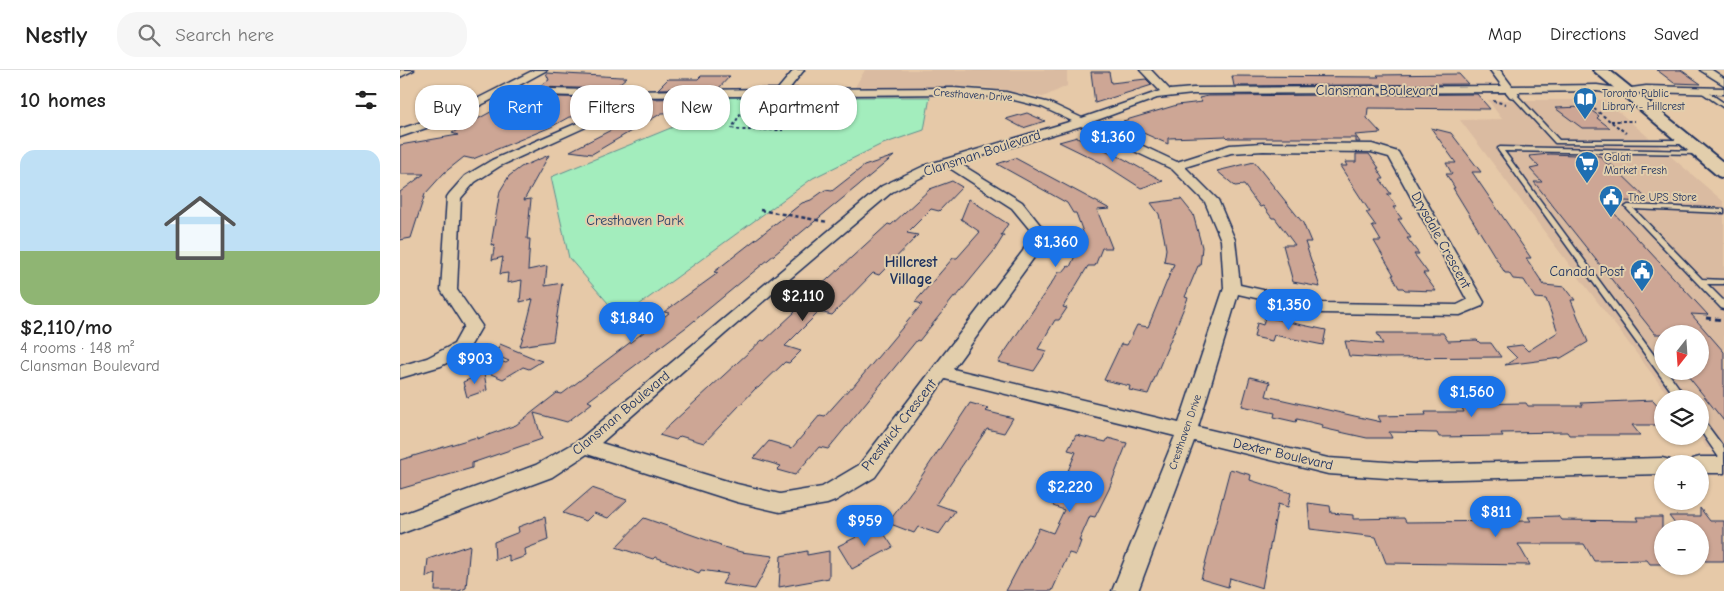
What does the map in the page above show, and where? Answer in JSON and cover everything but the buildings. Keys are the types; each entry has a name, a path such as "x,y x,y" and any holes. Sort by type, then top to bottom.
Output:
{"main road":[{"path":"1600,70 1709,159"}],"street":[{"path":"400,74 409,70"},
{"path":"514,85 542,70"},
{"path":"787,85 799,70"},
{"path":"1146,70 1167,93"},
{"path":"1495,70 1512,92"},
{"path":"1705,70 1724,82"},
{"name":"Clansman Boulevard","path":"400,525 544,471 585,446 886,189 930,168 1081,122 1154,95 1167,93 1193,91 1462,90 1480,94 1512,92 1605,94 1646,89 1724,91"},
{"name":"Cresthaven Drive","path":"857,92 961,91 1006,95 1046,105 1176,166 1211,200 1228,240 1232,288 1187,431 1125,591"},
{"name":"Cresthaven Drive","path":"653,94 740,93"},
{"path":"400,133 451,116 489,98"},
{"path":"400,372 434,362 461,348 474,326 448,290 454,197 470,179 496,162 570,130"},
{"name":"Drysdale Crescent","path":"1176,166 1230,149 1263,147 1372,148 1394,155 1476,302 1460,310 1322,308 1232,288"},
{"name":"Prestwick Crescent","path":"585,446 737,493 780,503 827,495 867,471 1030,252 1038,231 1017,205 950,162"},
{"name":"Dexter Boulevard","path":"941,372 1328,466 1416,472 1654,466"},
{"path":"1709,465 1724,465"}],"lane":[{"path":"1703,91 1724,106"},
{"path":"1512,92 1557,142 1638,142 1709,159"},
{"path":"1675,390 1500,149 1709,159"},
{"path":"1724,211 1628,207 1724,306"},
{"path":"1700,281 1724,282"},
{"path":"1709,435 1724,456"}],"path":[{"path":"1581,99 1638,142"},
{"path":"740,115 732,128 740,130"},
{"path":"1610,121 1635,121"},
{"path":"760,210 846,225"},
{"path":"1706,318 1724,320"}],"shaded area":[{"path":"865,70 1067,70 1067,86 1043,97 983,87 857,87 856,85"},
{"path":"1488,100 1605,100 1724,202 1724,448 1707,448 1705,445 1709,445 1709,390 1664,390 1657,380 1709,380 1709,325 1654,325 1654,377 1460,120 1502,119"}],"green space":[{"name":"Cresthaven Park","path":"730,97 740,97 740,130 857,130 857,97 930,97 924,130 880,145 813,178 621,318 569,258 551,177 666,130 730,130"}],"place":[{"name":"Toronto Public Library - Hillcrest","path":"1585,120"},
{"name":"Galati Market Fresh","path":"1587,184"},
{"name":"The UPS Store","path":"1611,218"},
{"name":"Canada Post","path":"1642,292"}],"district":[{"name":"Hillcrest Village","path":"911,270"}]}
